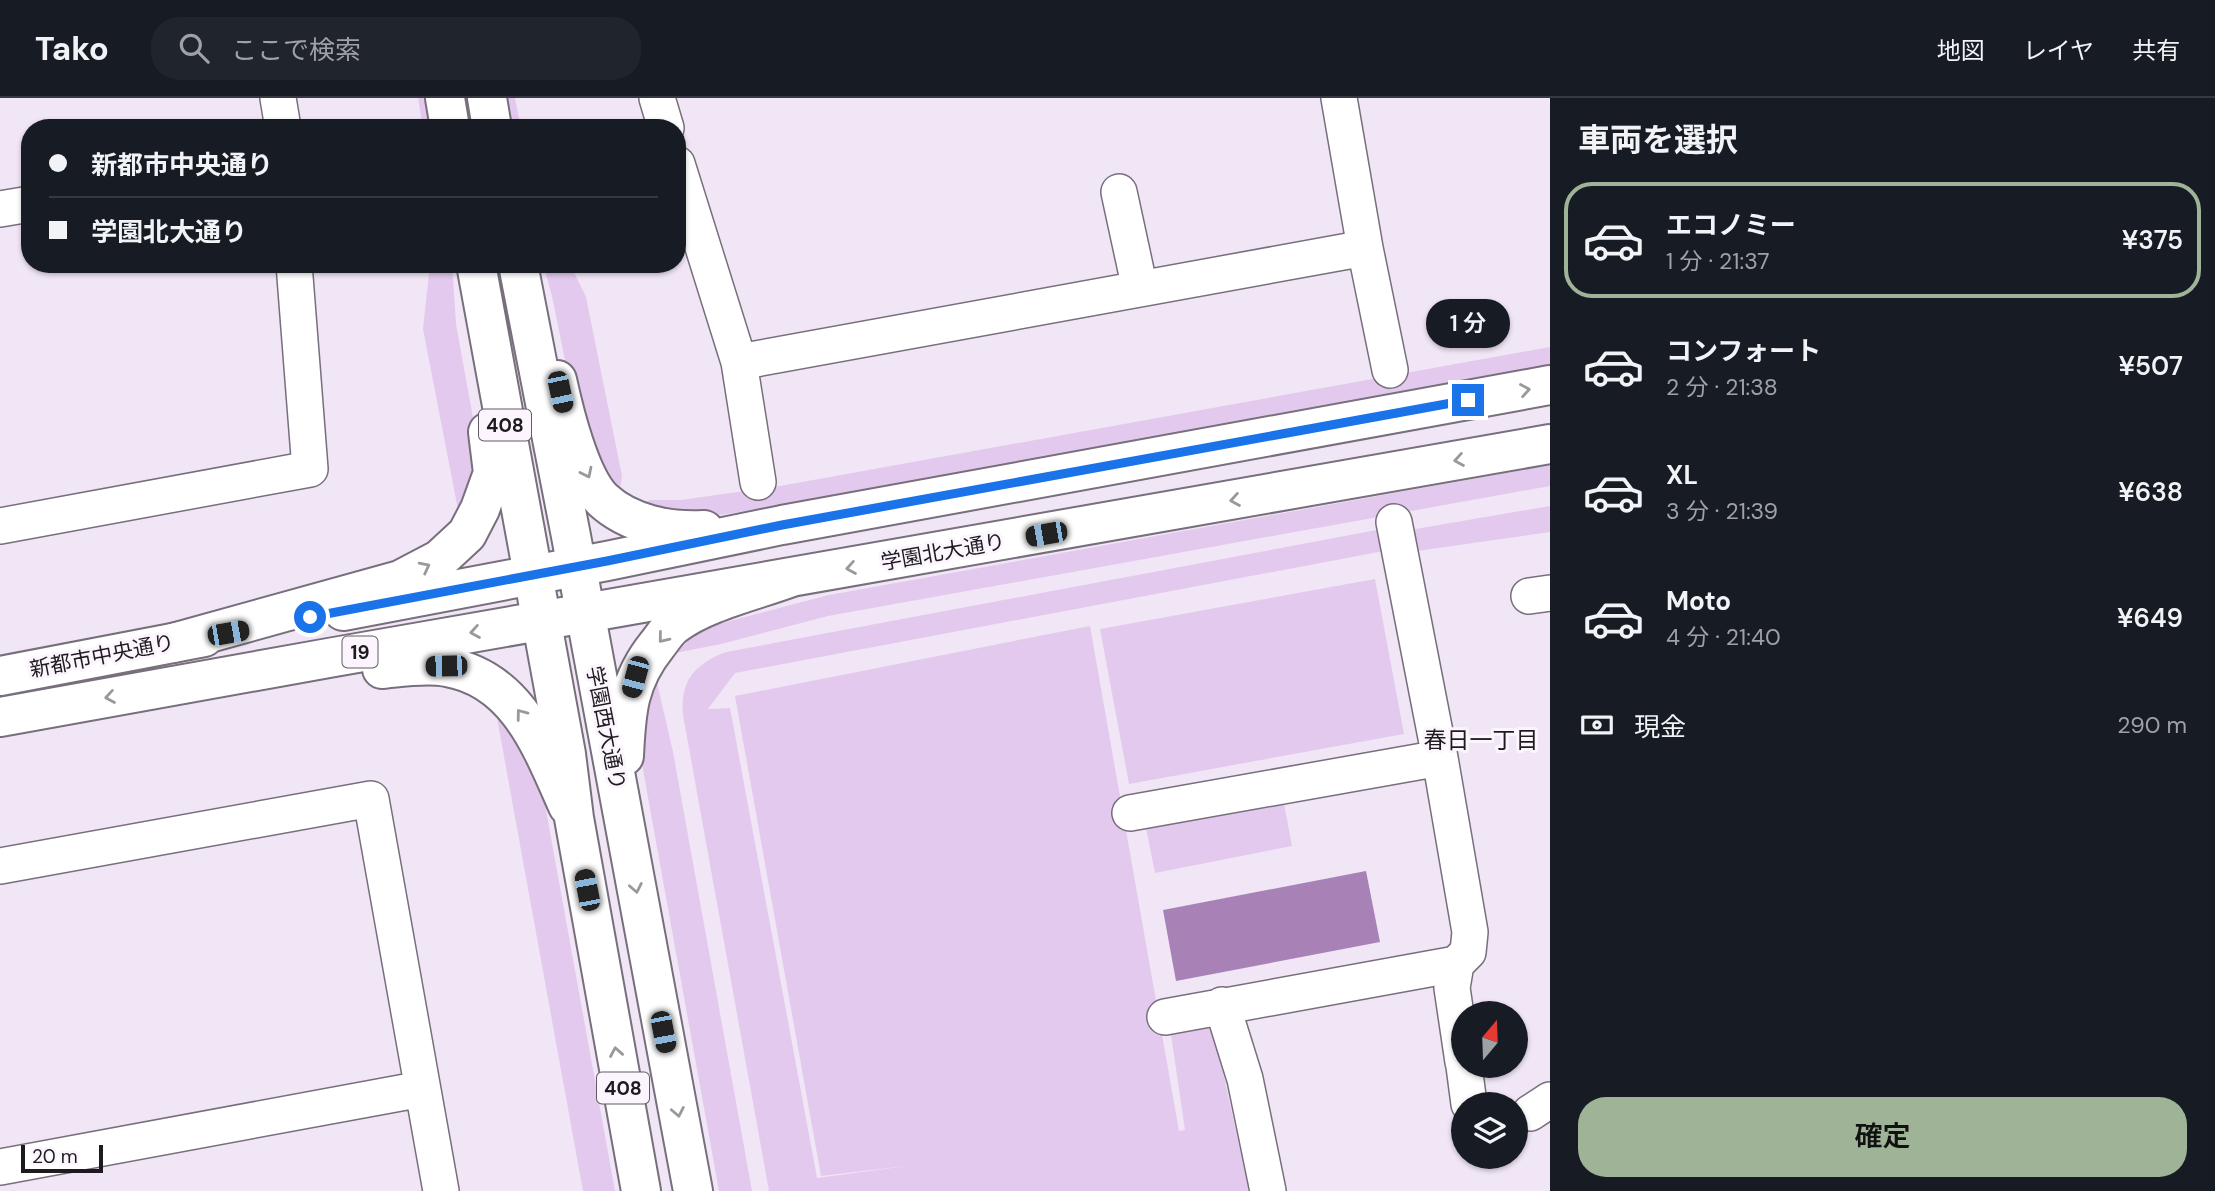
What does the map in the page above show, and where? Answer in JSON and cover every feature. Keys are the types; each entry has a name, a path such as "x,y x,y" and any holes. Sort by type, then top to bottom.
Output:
{"main road":[{"path":"445,98 448,119"},
{"path":"487,98 490,119"},
{"path":"173,643 400,580 440,559 467,534 493,473 489,433 470,331 477,273"},
{"name":"学園西大通り","path":"478,273 566,754 573,818 641,1191"},
{"name":"学園西大通り","path":"519,273 693,1191"},
{"path":"521,273 544,320 565,416 587,475 602,499 631,520 685,531 782,525"},
{"path":"576,567 782,525 1550,385"},
{"name":"学園北大通り","path":"542,620 1550,444"},
{"name":"新都市中央通り","path":"0,676 576,567"},
{"path":"623,821 625,715 635,677 648,657 673,625 705,608 789,578"},
{"name":"新都市中央通り","path":"0,717 542,620"},
{"path":"178,685 446,666 493,687 518,708 538,738 573,818"}],"street":[{"path":"278,98 282,119"},
{"path":"657,98 663,119"},
{"path":"1339,98 1390,370"},
{"path":"1119,192 1140,289"},
{"path":"686,193 739,362 758,482"},
{"path":"0,209 21,206"},
{"path":"739,362 1365,248"},
{"path":"0,526 310,470 295,273"},
{"path":"1165,1017 1456,964 1468,952 1470,933 1440,758 1394,522"},
{"path":"1130,813 1440,758"},
{"path":"0,866 371,799 441,1191"},
{"path":"1454,1001 1452,988 1456,964"},
{"path":"1222,1005 1245,1079 1268,1191"},
{"path":"5,1191 0,1167 422,1089"}],"shaded area":[{"path":"418,98 430,98 434,119 422,119"},
{"path":"504,98 515,98 519,119 508,119"},
{"path":"429,273 453,273 456,324 477,440 476,465 460,520 423,329"},
{"path":"546,273 574,273 586,297 622,476 619,495 610,489 576,415"},
{"path":"1550,347 1550,368 785,505 693,519 632,506 650,500 681,500 780,486"},
{"path":"1550,465 1550,486 828,616 721,644 665,655 688,632 829,595"},
{"path":"1550,506 1550,532 1410,552 1404,531"},
{"path":"1382,529 1384,551 735,673 708,709 730,708 817,1178 914,1165 821,1176 735,696 1090,626 1179,1131 1185,1130 1170,1028 1212,1022 1249,1191 769,1191 683,715 684,692 698,668 726,652"},
{"path":"1375,579 1404,734 1129,784 1100,629"},
{"path":"655,674 673,752 752,1191 719,1191 638,742"},
{"path":"495,707 506,714 542,788 615,1191 583,1191"},
{"path":"1282,793 1292,846 1155,873 1144,818"},
{"path":"1366,871 1380,942 1176,981 1163,910"}],"district":[{"name":"春日一丁目","path":"1481,740"}],"route":[{"path":"310,617 782,525 1468,400"}]}
